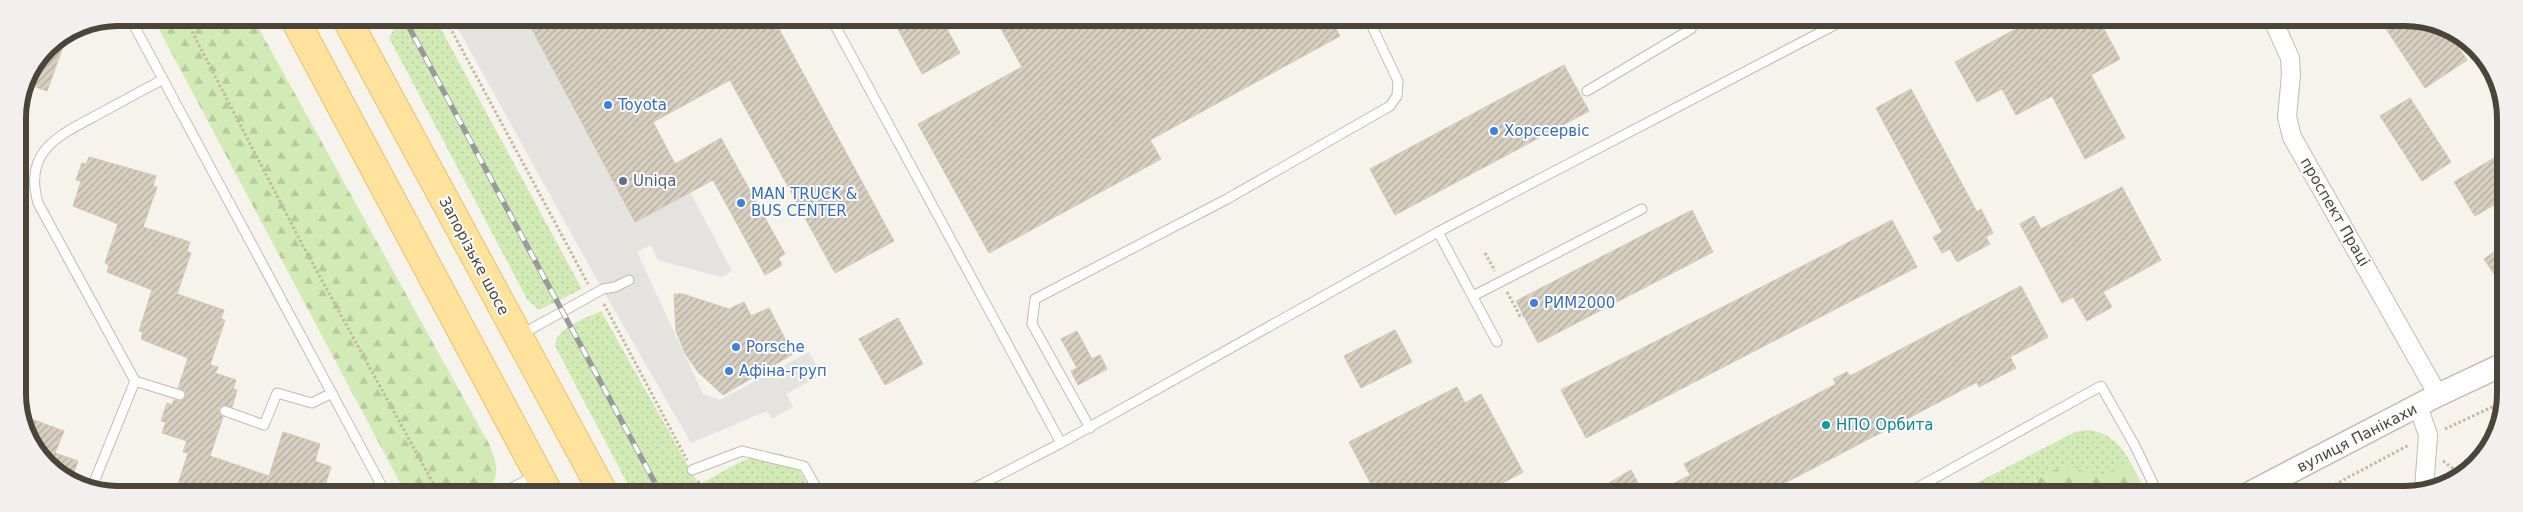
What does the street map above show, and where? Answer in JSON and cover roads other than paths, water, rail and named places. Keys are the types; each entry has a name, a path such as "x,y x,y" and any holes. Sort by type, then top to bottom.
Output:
{"main road":[{"path":"298,26 545,486"},
{"name":"Запорізьке шосе","path":"350,26 600,486"}],"street":[{"name":"проспект Праці","path":"2276,26 2290,58 2291,75 2288,117 2292,137 2438,395"},
{"name":"вулиця Панікахи","path":"2263,486 2438,395 2497,367"},
{"path":"2418,406 2428,435 2424,484"}],"lane":[{"path":"134,26 382,486"},
{"path":"835,26 1061,443"},
{"path":"1090,428 1032,324 1035,299 1226,199 1390,106 1397,96 1398,80 1372,26"},
{"path":"1587,91 1691,29 1692,26"},
{"path":"978,486 1090,428 1438,232 1833,26"},
{"path":"162,80 53,139 37,162 34,188 38,203 135,381 180,395"},
{"path":"1473,296 1642,209"},
{"path":"1438,232 1497,342"},
{"path":"517,336 597,292 629,280"},
{"path":"94,483 135,381"},
{"path":"1921,486 2102,386 2135,446 2154,486"},
{"path":"225,412 264,425 277,393 312,403 332,393"},
{"path":"692,470 742,451 804,466 815,486"}],"railway":[{"path":"408,26 657,486"}],"place":[{"name":"Toyota","path":"608,105"},
{"name":"Хорссервіс","path":"1494,131"},
{"name":"Uniqa","path":"623,181"},
{"name":"MAN TRUCK & BUS CENTER","path":"741,203"},
{"name":"РИМ2000","path":"1534,303"},
{"name":"Porsche","path":"736,347"},
{"name":"Афіна-груп","path":"729,371"},
{"name":"НПО Орбита","path":"1826,425"}]}
